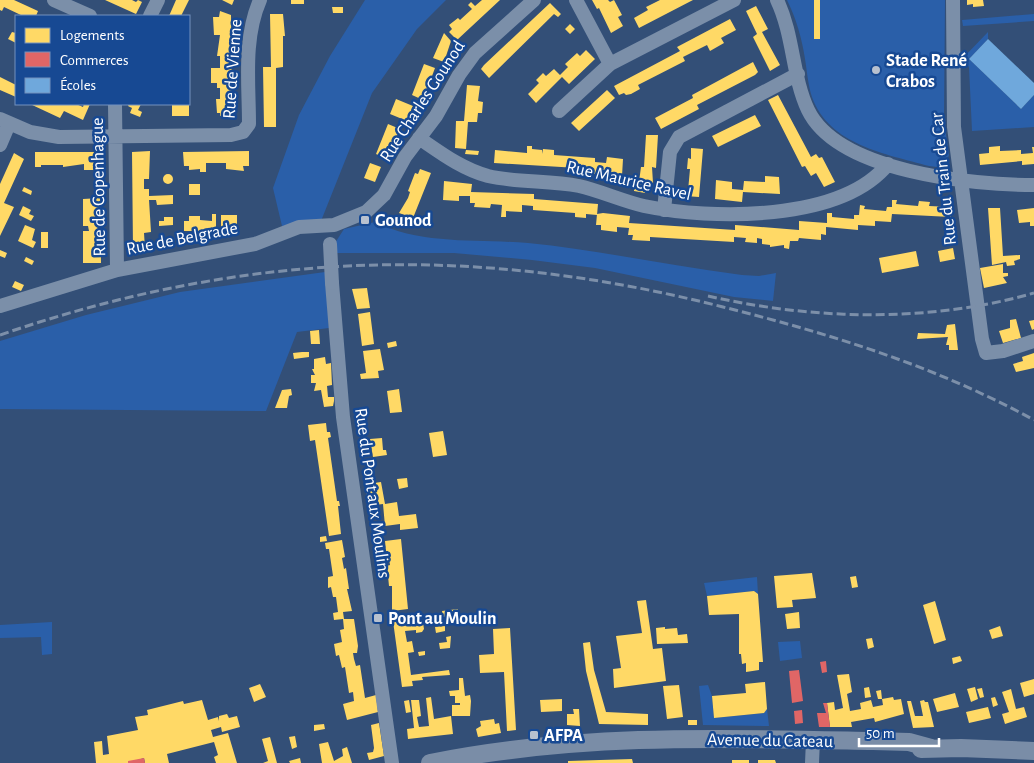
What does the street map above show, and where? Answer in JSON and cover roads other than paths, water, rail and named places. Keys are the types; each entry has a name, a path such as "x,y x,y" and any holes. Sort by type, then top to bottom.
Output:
{"main road":[{"name":"Avenue du Cateau","path":"430,763 562,743 608,740 644,746 812,750 962,748 1034,751"},
{"name":"Avenue du Cateau","path":"962,748 997,742 1034,742"}],"street":[{"path":"150,15 158,0"},
{"name":"Rue de Vienne","path":"5,122 40,134 59,137 231,135 246,130 249,124 250,33 260,0"},
{"name":"Rue Charles Gounod","path":"371,209 384,195 405,157 436,116 459,75 475,53 534,0"},
{"path":"576,0 610,64"},
{"path":"559,111 610,64 734,0"},
{"path":"777,0 789,30 798,74 809,110 828,136 849,150 888,164 935,176 961,180 1034,185"},
{"name":"Rue du Train de Car","path":"953,0 953,103 977,306 986,353 1003,351 1034,341"},
{"path":"61,2 88,15"},
{"path":"664,210 670,152 679,137 798,74"},
{"name":"Rue de Copenhague","path":"115,105 117,270"},
{"path":"0,145 5,122"},
{"name":"Rue Maurice Ravel","path":"419,138 454,162 482,174 499,178 578,186 664,210 731,216 792,209 830,199 860,188 872,181 888,164"},
{"name":"Rue de Belgrade","path":"0,306 117,270 255,244 299,227 328,226 348,221 371,209"},
{"name":"Rue du Pont aux Moulins","path":"328,226 343,417 392,763"}],"railway":[{"path":"0,335 91,307 181,286 270,272 359,266 448,266 538,273 630,286 723,307 803,328 882,353 959,383 1034,420"},
{"path":"708,296 789,310 871,315 954,309 994,303 1034,293"}],"place":[{"name":"Stade René Crabos","path":"876,70"},
{"name":"Gounod","path":"365,220"},
{"name":"Pont au Moulin","path":"378,618"},
{"name":"AFPA","path":"534,735"}]}
